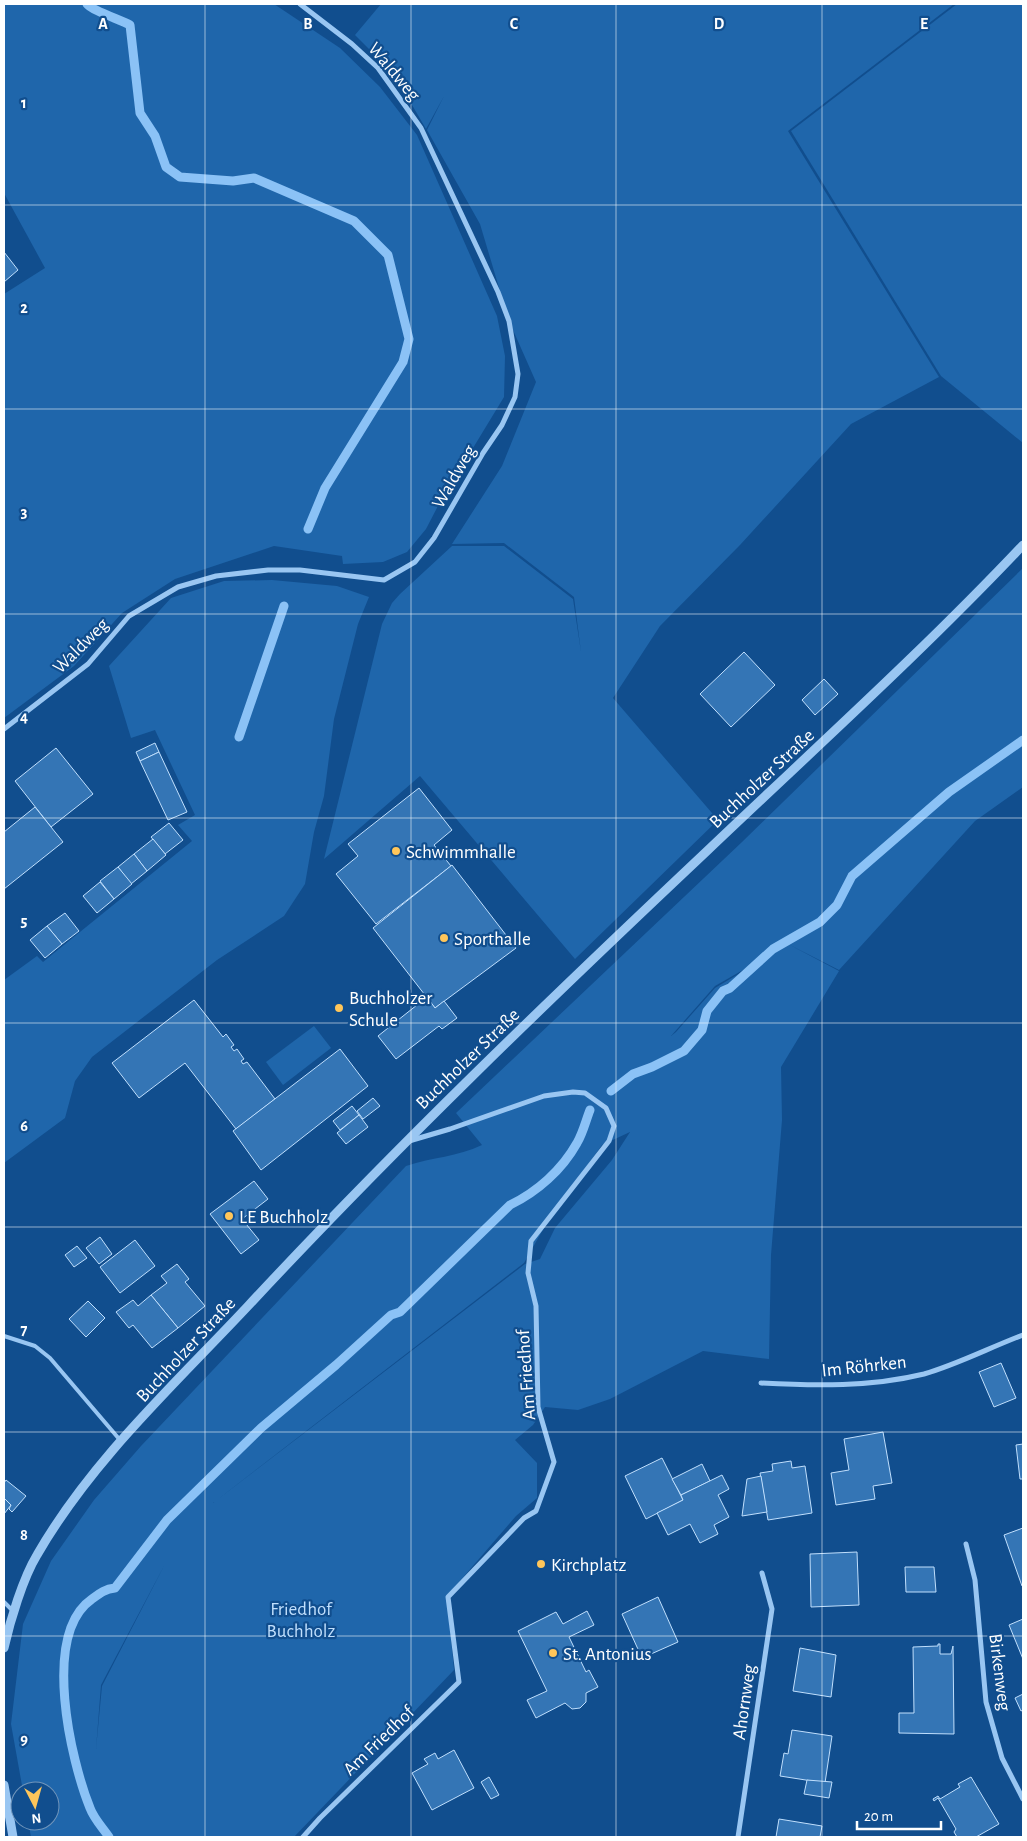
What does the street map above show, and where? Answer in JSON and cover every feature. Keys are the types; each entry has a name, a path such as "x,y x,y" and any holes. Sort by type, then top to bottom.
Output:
{"street":[{"name":"Waldweg","path":"4,729 88,664 129,616 178,587 216,576 268,570 300,570 384,580 415,562 434,538 483,453 502,425 515,397 518,374 509,321 498,292 421,128 378,68 352,44 300,4"},
{"name":"Buchholzer Straße","path":"4,1648 6,1630 35,1557 81,1489 121,1442 332,1216 404,1142 611,941 881,688 1023,545"},
{"name":"Am Friedhof","path":"303,1837 459,1682 448,1597 524,1518 536,1511 554,1462 538,1407 536,1306 528,1273 531,1241 610,1141 614,1126 606,1108 585,1093 573,1092 544,1096 450,1129 404,1142"},
{"name":"Im Röhrken","path":"761,1383 803,1385 871,1383 925,1373 1023,1335"},
{"name":"Birkenweg","path":"966,1544 975,1580 986,1702 1002,1758 1023,1799"},
{"name":"Ahornweg","path":"738,1837 772,1609 762,1573"},
{"path":"4,1785 13,1837"}],"lane":[{"path":"4,1336 36,1346 50,1358 121,1442"},
{"path":"4,1602 14,1612"}],"green space":[{"path":"4,4 274,4 340,48 380,87 417,135 497,316 505,356 504,397 439,504 426,529 407,552 383,562 343,564 342,556 274,546 175,579 122,613 74,666 4,718 4,294 45,268 4,193"},
{"path":"381,4 954,4 788,131 939,377 851,424 740,545 660,626 613,698 718,820 575,959 420,776 324,859 382,624 392,603 400,594 452,546 504,546 573,599 581,652 574,597 504,543 452,544 502,466 536,382 509,321 480,224 427,130 444,96 426,129 394,74 355,35"},
{"path":"957,4 1023,4 1023,443 941,376 791,131"},
{"name":"Friedhof Buchholz","path":"1023,568 1023,787 975,821 839,970 788,944 839,971 781,1067 782,1120 771,1255 769,1359 703,1351 610,1399 578,1410 545,1407 533,1425 515,1440 537,1463 537,1498 516,1516 447,1596 454,1670 294,1837 31,1837 30,1831 60,1831 60,1781 21,1781 11,1724 23,1624 51,1561 94,1500 141,1446 406,1166 463,1152 482,1145 456,1113 742,842","holes":["787,945 715,988 671,1036 715,986","630,1132 612,1160 555,1228 540,1259 525,1264 213,1503 524,1263 549,1219 602,1145","165,1564 102,1686 96,1749 101,1685"]},
{"path":"272,580 337,586 369,597 358,624 334,719 324,796 314,832 305,884 284,916 217,960 92,1057 75,1081 65,1118 4,1163 4,980 37,956 43,962 192,841 178,825 195,815 155,730 131,738 109,666 171,598 224,581"},
{"path":"314,1026 331,1048 283,1085 266,1062"}],"building":[{"path":"4,252 18,270 4,282"},
{"path":"744,652 775,685 731,727 700,694"},
{"path":"824,679 838,694 815,715 802,700"},
{"path":"155,743 159,752 140,761 136,752"},
{"path":"56,748 93,794 51,827 15,781"},
{"path":"159,752 187,812 168,820 140,761"},
{"name":"Schwimmhalle","path":"419,788 452,830 434,845 451,866 376,924 336,874 358,856 348,844"},
{"path":"35,807 63,842 4,889 4,832"},
{"path":"169,823 183,840 165,854 151,837"},
{"path":"153,839 166,855 147,871 134,854"},
{"path":"134,854 147,871 131,884 118,867"},
{"name":"Sporthalle","path":"452,865 516,948 435,1008 373,928"},
{"path":"118,867 132,884 114,899 100,881"},
{"path":"100,882 114,899 97,913 83,896"},
{"path":"65,913 79,931 62,944 47,926"},
{"path":"47,926 62,944 45,958 30,940"},
{"path":"427,997 435,1008 444,1001 457,1018 442,1029 439,1026 396,1059 378,1036"},
{"path":"194,1000 223,1037 226,1034 234,1045 231,1047 234,1051 237,1049 244,1059 241,1061 243,1064 247,1062 275,1099 236,1129 185,1063 139,1098 112,1063"},
{"path":"340,1049 368,1086 261,1170 233,1131"},
{"path":"373,1098 380,1106 363,1119 357,1111"},
{"path":"352,1106 359,1115 340,1130 333,1121"},
{"path":"359,1115 368,1127 346,1144 337,1133"},
{"name":"LE Buchholz","path":"254,1181 268,1199 242,1219 259,1240 241,1254 210,1214"},
{"path":"100,1237 112,1254 99,1264 86,1248"},
{"path":"135,1240 155,1266 120,1293 100,1267"},
{"path":"77,1246 87,1258 74,1267 65,1255"},
{"path":"177,1264 189,1279 185,1282 205,1306 178,1328 151,1295 167,1283 161,1276"},
{"path":"151,1295 178,1328 152,1348 133,1325 129,1328 116,1312 133,1300 138,1306"},
{"path":"88,1301 105,1318 86,1337 69,1319"},
{"path":"1001,1363 1016,1398 994,1407 979,1372"},
{"path":"883,1432 892,1483 873,1486 875,1499 836,1505 831,1473 849,1470 844,1439"},
{"path":"1023,1444 1023,1479 1020,1479 1016,1445"},
{"path":"662,1458 683,1500 646,1519 625,1476"},
{"path":"791,1461 792,1468 805,1466 812,1513 768,1520 760,1473 773,1471 772,1464"},
{"path":"702,1464 710,1481 681,1495 672,1479"},
{"path":"722,1475 729,1489 718,1495 729,1517 714,1525 718,1534 700,1543 690,1524 668,1535 657,1513 683,1500 681,1495"},
{"path":"761,1476 767,1512 742,1516 747,1479"},
{"path":"6,1480 26,1496 12,1512 9,1509 11,1505 4,1498 4,1483"},
{"path":"4,1498 11,1505 4,1514"},
{"path":"1023,1528 1023,1586 1022,1586 1004,1535"},
{"path":"857,1552 859,1605 811,1607 810,1554"},
{"path":"905,1567 934,1567 936,1592 906,1592"},
{"path":"658,1597 678,1642 642,1658 622,1614"},
{"name":"St. Antonius","path":"587,1611 594,1625 569,1637 586,1672 589,1670 598,1687 586,1693 586,1702 580,1708 572,1709 565,1703 536,1718 527,1700 547,1691 518,1631 556,1612 563,1624"},
{"path":"1023,1619 1023,1659 1009,1625"},
{"path":"940,1644 940,1654 951,1654 953,1646 954,1734 899,1733 899,1713 914,1713 913,1647 938,1646"},
{"path":"800,1648 836,1655 831,1697 793,1691"},
{"path":"1023,1694 1023,1710 1021,1711 1015,1698"},
{"path":"792,1730 832,1736 825,1783 780,1776 784,1753 788,1754"},
{"path":"454,1750 474,1788 432,1810 412,1773 428,1764 424,1759 435,1753 438,1759"},
{"path":"489,1777 499,1795 491,1799 481,1782"},
{"path":"971,1777 999,1824 976,1837 957,1837 954,1832 956,1829 938,1798 934,1801 933,1799 938,1796 940,1799 960,1787 958,1784"},
{"path":"807,1780 832,1782 829,1798 804,1794"},
{"path":"779,1819 822,1826 820,1837 776,1837"}],"waterway":[{"path":"87,4 130,25 140,113 155,136 166,167 180,177 233,181 254,178 354,221 388,255 409,339 403,362 325,488 308,529"},
{"path":"239,737 284,606"},
{"path":"611,1091 633,1074 684,1051 702,1030 707,1011 723,991 730,988 773,949 820,922 837,905 852,876 949,792 1023,740"},
{"path":"109,1837 96,1820 90,1808 75,1760 69,1730 64,1668 68,1640 76,1616 100,1593 115,1588 167,1520 261,1428 336,1365 391,1315 400,1312 510,1205 530,1194 548,1179 571,1153 583,1131 590,1110"}],"place":[{"name":"Schwimmhalle","path":"396,851"},
{"name":"Sporthalle","path":"444,938"},
{"name":"Buchholzer Schule","path":"339,1008"},
{"name":"LE Buchholz","path":"229,1216"},
{"name":"Kirchplatz","path":"541,1564"},
{"name":"St. Antonius","path":"553,1653"}]}
